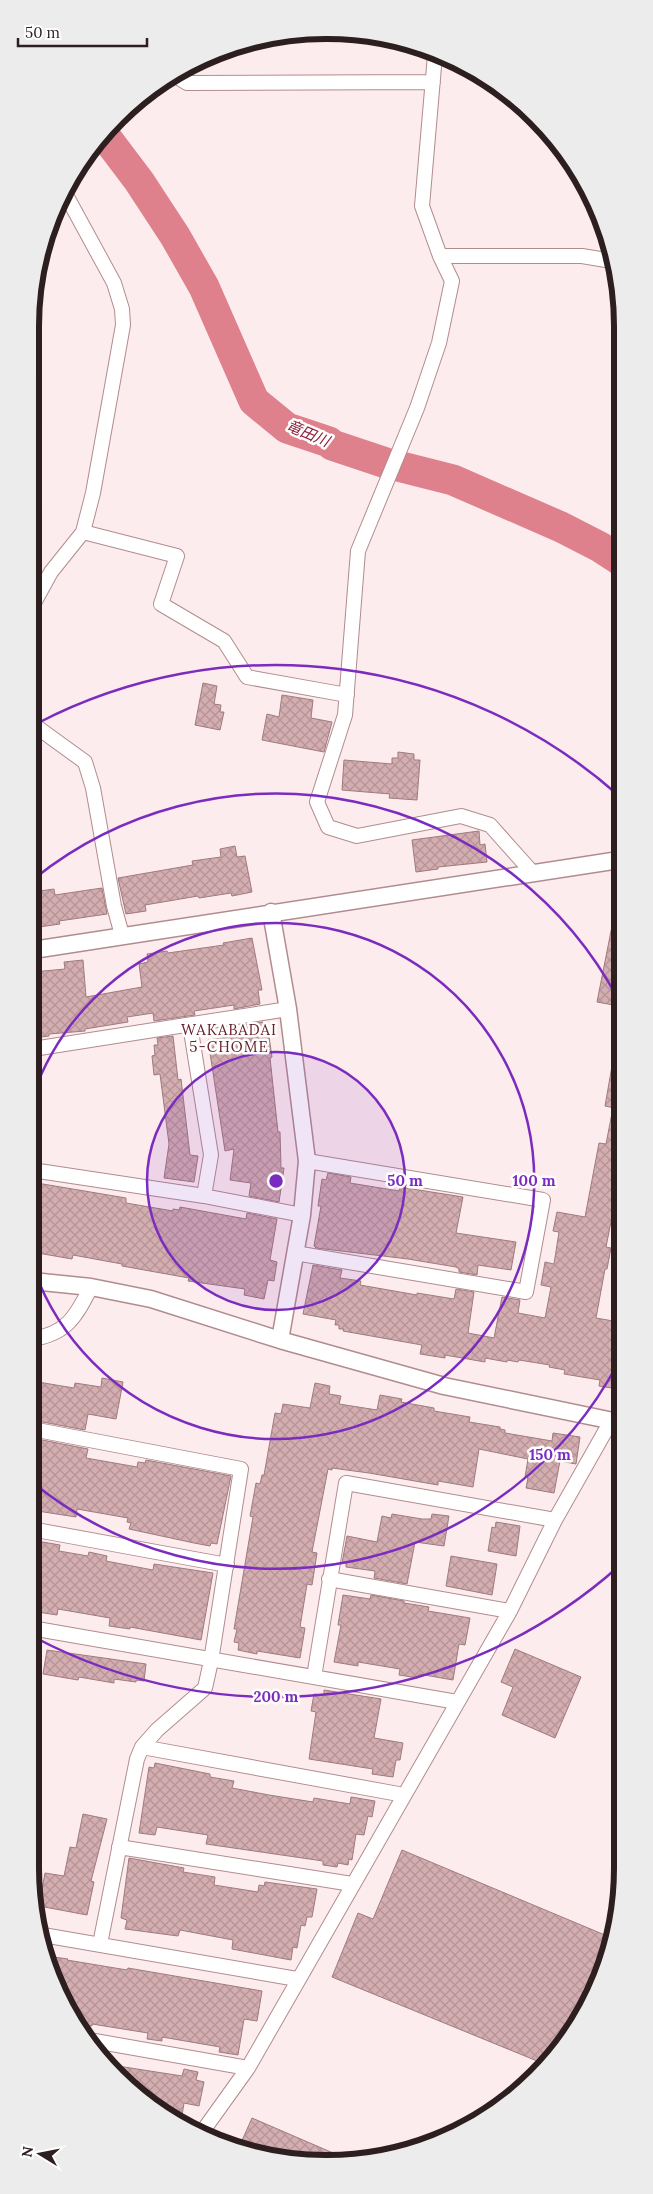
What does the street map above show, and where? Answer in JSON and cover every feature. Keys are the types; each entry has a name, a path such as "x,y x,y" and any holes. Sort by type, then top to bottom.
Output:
{"street":[{"path":"434,60 422,206 440,256 452,281 439,343 417,408 358,551 345,715 317,802 328,827 357,836 461,816 490,825 532,872"},
{"path":"180,79 187,83 432,82"},
{"path":"39,594 51,572 83,532 93,493 123,325 122,309 114,283 68,199"},
{"path":"440,256 582,256 606,260"},
{"path":"83,532 177,556 161,604 224,641 247,677 346,695"},
{"path":"39,730 85,762 94,788 114,906 122,935"},
{"path":"39,949 614,861"},
{"path":"271,912 288,1009 307,1161 302,1215 280,1340"},
{"path":"39,1048 288,1009"},
{"path":"190,1025 211,1155 204,1196"},
{"path":"296,1253 526,1292 543,1200 307,1161"},
{"path":"39,1171 204,1196 302,1215"},
{"path":"39,1282 91,1287 151,1298 280,1340 444,1386 614,1422 555,1520 510,1611 297,1979 248,2068 205,2128"},
{"path":"39,1337 61,1330 75,1318 91,1287"},
{"path":"39,1430 241,1469 227,1565 205,1688 157,1730 142,1747 137,1759 100,1944"},
{"path":"314,1677 346,1483 555,1520"},
{"path":"39,1530 227,1565"},
{"path":"329,1578 510,1611"},
{"path":"39,1629 211,1661 456,1702"},
{"path":"142,1747 404,1795"},
{"path":"119,1847 352,1884"},
{"path":"47,1936 297,1979"},
{"path":"97,2041 248,2068"}],"building":[{"path":"203,683 217,686 214,704 221,705 220,712 224,712 220,730 195,725"},
{"path":"282,695 313,700 311,718 332,722 324,752 262,740 267,714 279,717"},
{"path":"398,752 414,754 414,760 420,760 417,800 389,798 390,794 342,790 344,760 392,764 392,758 398,758"},
{"path":"479,831 480,845 485,844 487,862 438,867 438,869 416,872 412,840"},
{"path":"235,846 237,857 245,856 252,892 232,896 231,893 199,898 198,896 145,905 146,911 126,914 118,878 193,865 192,861 221,857 220,849"},
{"path":"102,888 107,914 59,921 60,924 39,927 39,891 54,889 55,895"},
{"path":"613,921 614,921 614,1005 597,1002"},
{"path":"252,938 262,990 258,990 260,1004 234,1009 234,1005 194,1011 195,1015 154,1021 153,1013 127,1017 128,1022 85,1029 85,1031 49,1034 49,1036 39,1037 39,971 65,969 64,962 83,960 86,997 142,987 139,964 148,962 147,954 224,945 223,943"},
{"path":"263,1022 264,1030 268,1030 272,1057 270,1058 278,1132 280,1132 281,1168 284,1168 279,1202 249,1196 251,1183 230,1180 234,1149 225,1151 208,1040 244,1035 243,1025"},
{"path":"173,1036 178,1080 181,1079 190,1155 198,1156 194,1182 164,1178 169,1144 160,1074 154,1075 152,1056 155,1055 154,1045 158,1045 157,1038"},
{"path":"612,1066 614,1066 614,1108 605,1106"},
{"path":"612,1113 614,1113 614,1206 606,1247 611,1248 596,1318 614,1321 614,1388 599,1386 600,1380 564,1374 565,1370 549,1367 550,1365 519,1360 518,1362 507,1360 507,1362 485,1358 485,1362 445,1355 445,1358 420,1354 422,1345 343,1331 344,1329 339,1329 339,1325 335,1325 336,1320 303,1314 313,1265 342,1270 340,1278 361,1281 360,1285 417,1295 417,1293 454,1299 456,1289 474,1292 468,1333 494,1338 502,1297 520,1300 518,1313 545,1318 551,1287 541,1285 545,1262 554,1264 559,1232 553,1231 557,1212 585,1217 599,1143 606,1144"},
{"path":"328,1173 351,1177 350,1183 399,1191 400,1187 463,1197 456,1233 516,1242 511,1270 478,1265 477,1275 459,1272 459,1269 456,1267 316,1248 314,1246 321,1206 318,1206 322,1179 326,1180"},
{"path":"39,1183 126,1198 126,1203 173,1211 173,1209 179,1210 180,1207 246,1219 247,1213 277,1219 270,1260 277,1262 274,1281 268,1280 264,1299 244,1295 245,1289 188,1281 189,1278 73,1255 72,1259 39,1253"},
{"path":"102,1378 123,1382 116,1419 88,1414 85,1430 39,1421 39,1382 74,1388 75,1383 101,1387"},
{"path":"315,1383 330,1386 329,1394 341,1396 339,1404 377,1410 380,1395 402,1399 401,1402 434,1408 434,1411 470,1417 469,1422 500,1427 500,1429 505,1430 505,1433 552,1441 553,1433 580,1437 576,1464 560,1461 554,1493 526,1488 528,1478 525,1477 528,1459 479,1449 473,1487 438,1481 438,1485 369,1473 328,1469 312,1552 317,1553 312,1585 307,1584 300,1627 305,1628 300,1658 257,1651 257,1654 238,1650 239,1643 234,1642 237,1629 234,1629 253,1517 250,1516 256,1483 260,1484 262,1475 264,1475 275,1413 281,1414 283,1404 310,1408"},
{"path":"39,1439 88,1449 86,1458 137,1467 138,1462 145,1463 146,1460 231,1476 217,1544 211,1543 210,1546 129,1529 131,1523 127,1522 128,1518 77,1509 76,1517 39,1511"},
{"path":"392,1514 422,1519 431,1519 432,1514 449,1516 444,1546 415,1542 407,1584 374,1578 375,1571 346,1567 346,1563 342,1563 347,1536 377,1542 382,1516 391,1518"},
{"path":"496,1522 520,1526 516,1556 488,1551 492,1527 495,1528"},
{"path":"39,1541 60,1545 59,1551 88,1556 89,1552 107,1556 106,1561 153,1570 154,1564 213,1573 201,1640 130,1627 130,1629 109,1626 110,1618 58,1609 57,1615 39,1612"},
{"path":"451,1556 497,1564 492,1595 446,1586"},
{"path":"343,1595 370,1599 371,1595 429,1607 428,1611 470,1618 465,1645 459,1644 453,1680 419,1674 418,1678 399,1675 400,1669 358,1662 358,1666 334,1662 341,1625 338,1625"},
{"path":"515,1649 581,1677 555,1738 502,1715 513,1687 501,1682"},
{"path":"47,1650 146,1664 144,1681 136,1680 136,1682 114,1679 114,1683 79,1677 78,1680 43,1674"},
{"path":"324,1690 381,1699 374,1738 403,1743 400,1760 396,1760 393,1777 372,1774 373,1769 309,1759 316,1712 311,1711 314,1694 324,1695"},
{"path":"155,1763 210,1774 210,1777 234,1781 232,1788 269,1795 313,1802 314,1798 350,1804 351,1797 375,1801 372,1817 368,1816 364,1835 356,1834 352,1860 349,1859 348,1865 338,1863 337,1867 323,1865 323,1861 206,1844 208,1835 157,1827 155,1835 139,1833 149,1767 154,1768"},
{"path":"83,1814 107,1819 91,1881 94,1882 87,1915 41,1906 40,1899 45,1873 64,1876 70,1847 76,1848"},
{"path":"402,1850 606,1935 599,1960 585,1995 555,2043 539,2062 332,1977 358,1913 373,1919"},
{"path":"129,1858 184,1868 183,1872 215,1877 214,1885 258,1892 259,1885 264,1886 265,1882 317,1889 312,1917 307,1917 305,1926 301,1925 297,1948 293,1947 291,1960 232,1949 233,1940 180,1930 178,1936 125,1929 127,1920 121,1918"},
{"path":"53,1957 262,1991 257,2021 244,2019 238,2055 219,2052 220,2047 162,2037 162,2041 147,2039 148,2033 92,2024 92,2026 86,2025 68,1995"},
{"path":"118,2066 182,2076 184,2069 198,2072 196,2080 204,2082 199,2106 184,2103 182,2116 151,2096"},
{"path":"252,2118 338,2155 289,2153 241,2142"}],"waterway":[{"name":"竜田川","path":"108,140 139,181 175,236 204,287 254,401 287,428 386,463 453,480 561,527 614,556"}],"district":[{"name":"WAKABADAI 5-CHOME","path":"229,1038"}]}
